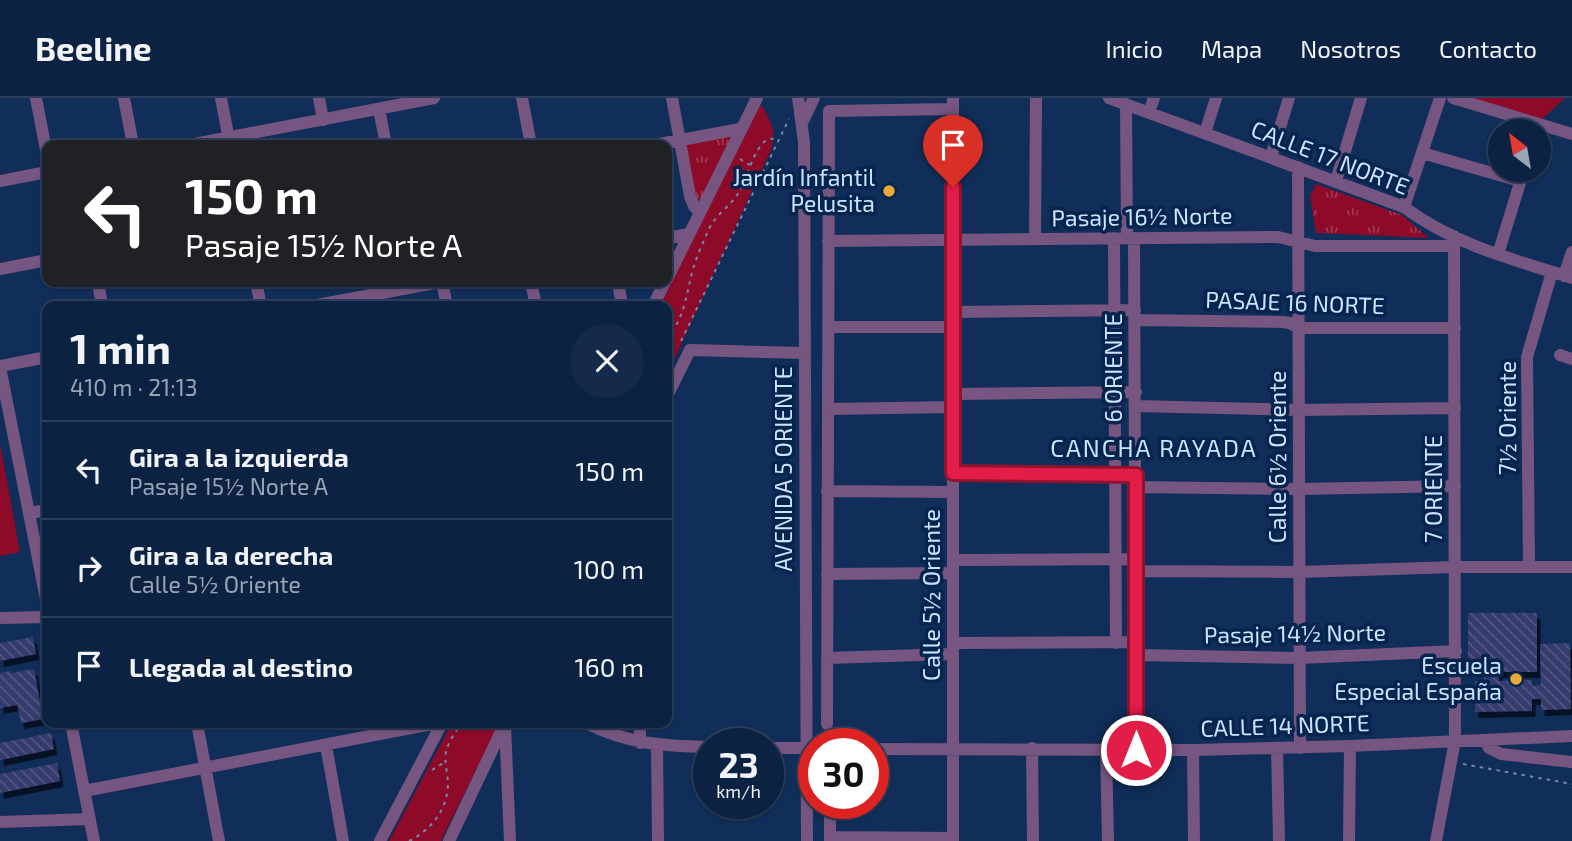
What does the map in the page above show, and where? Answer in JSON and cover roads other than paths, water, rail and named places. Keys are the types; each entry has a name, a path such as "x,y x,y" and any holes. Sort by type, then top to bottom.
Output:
{"street":[{"path":"36,98 44,140"},
{"path":"124,98 132,140"},
{"path":"221,98 229,140"},
{"path":"319,98 323,120"},
{"path":"238,140 379,109 408,100 434,98"},
{"path":"522,98 530,140"},
{"path":"672,98 690,196 699,213"},
{"path":"672,268 757,98"},
{"path":"803,121 814,98"},
{"path":"1035,239 1036,98"},
{"name":"CALLE 17 NORTE","path":"1110,98 1404,207 1454,241 1563,275"},
{"path":"1149,112 1154,98"},
{"path":"1205,133 1216,98"},
{"path":"1271,157 1289,98"},
{"path":"1336,181 1361,98"},
{"path":"1404,207 1440,98"},
{"path":"1453,98 1513,119"},
{"name":"AVENIDA 5 ORIENTE","path":"798,99 804,142 810,728"},
{"path":"827,724 829,111 953,104"},
{"name":"Calle 5½ Oriente","path":"953,104 953,839"},
{"name":"6 ORIENTE","path":"1116,643 1115,309 1125,238 1126,104"},
{"path":"379,109 385,140"},
{"path":"672,141 740,129"},
{"path":"1551,130 1572,134"},
{"path":"1422,153 1488,168"},
{"name":"Calle 6½ Oriente","path":"1298,167 1300,748"},
{"path":"0,181 42,173"},
{"path":"1498,254 1520,182"},
{"path":"672,237 689,234"},
{"name":"Pasaje 16½ Norte","path":"828,241 1278,237 1309,246 1454,241"},
{"name":"6 ORIENTE","path":"1125,238 1135,315 1136,750"},
{"name":"7 ORIENTE","path":"1436,841 1455,741 1454,241"},
{"name":"7½ Oriente","path":"1529,567 1527,357 1572,252"},
{"path":"0,269 42,261"},
{"path":"360,301 404,287"},
{"name":"PASAJE 16 NORTE","path":"953,312 1115,309 1135,315 1282,322 1298,328 1455,328"},
{"path":"828,327 953,327"},
{"path":"672,382 685,347 805,353"},
{"path":"42,358 0,366 42,577"},
{"path":"828,409 1115,393 1135,399 1298,410 1455,408"},
{"path":"953,473 1115,475 1135,481 1299,489 1455,486"},
{"path":"827,491 953,492"},
{"path":"29,513 42,511"},
{"path":"827,574 1116,559 1136,565 1299,572 1572,567"},
{"path":"0,618 42,617"},
{"name":"Pasaje 14½ Norte","path":"827,658 953,648 1116,643 1136,649 1299,658 1455,651"},
{"path":"72,728 94,841"},
{"path":"198,728 219,841"},
{"path":"84,791 414,728"},
{"path":"380,841 437,728"},
{"path":"449,841 503,728"},
{"path":"505,728 510,841"},
{"path":"598,728 640,743 693,746"},
{"path":"640,728 640,743"},
{"name":"CALLE 14 NORTE","path":"889,748 1192,750 1572,736"},
{"path":"1485,740 1489,748 1496,753 1572,762"},
{"path":"326,745 343,841"},
{"path":"657,745 657,841"},
{"path":"1349,841 1350,746"},
{"path":"1032,748 1034,841"},
{"path":"1277,748 1279,841"},
{"path":"1106,750 1108,841"},
{"path":"1192,750 1194,841"},
{"path":"0,822 90,819"},
{"name":"AVENIDA 5 ORIENTE","path":"807,841 808,819"},
{"path":"830,819 830,839 953,839"}],"place":[{"name":"Jardín Infantil Pelusita","path":"889,191"},
{"name":"Escuela Especial España","path":"1516,679"}],"district":[{"name":"CANCHA RAYADA","path":"1154,449"}]}
